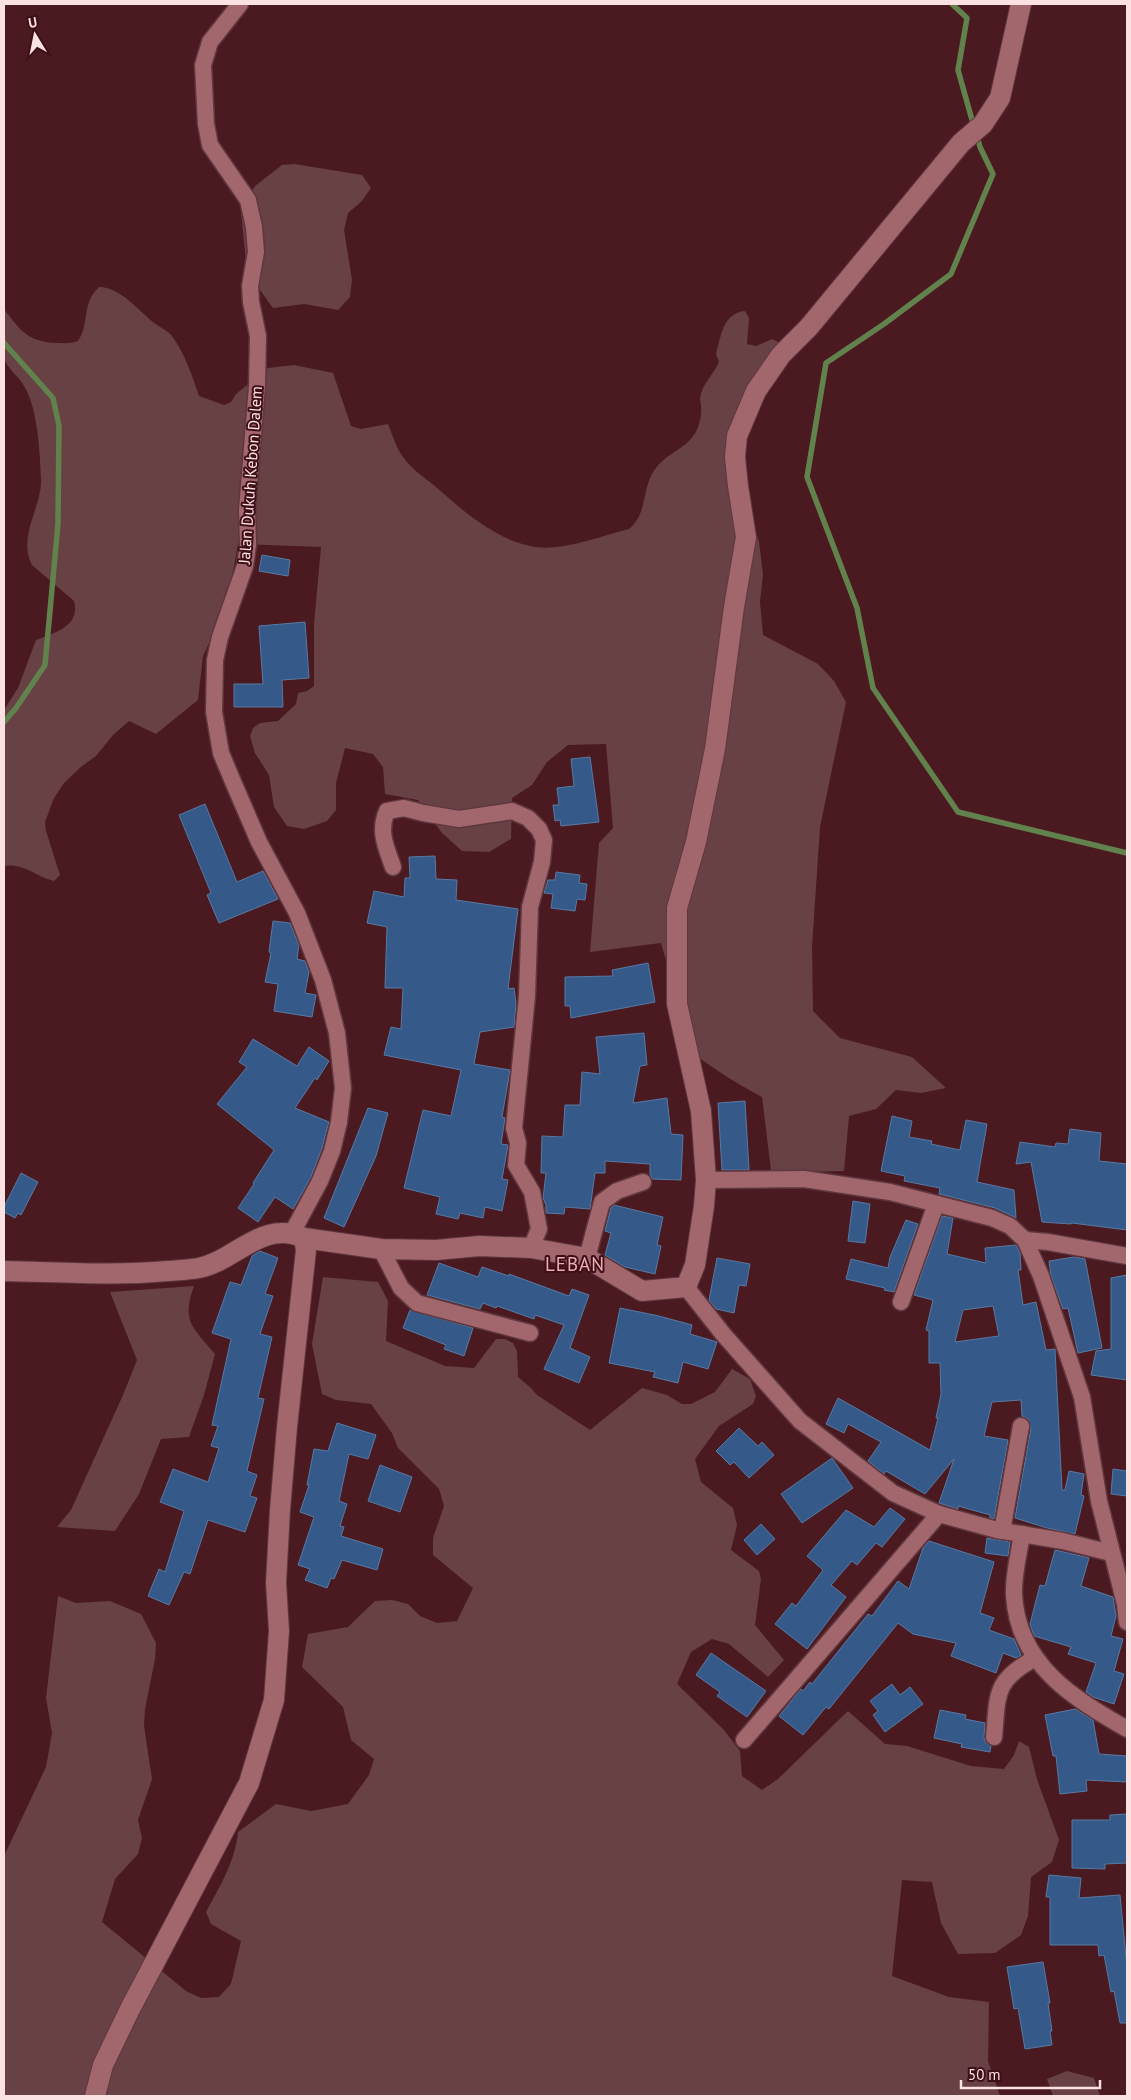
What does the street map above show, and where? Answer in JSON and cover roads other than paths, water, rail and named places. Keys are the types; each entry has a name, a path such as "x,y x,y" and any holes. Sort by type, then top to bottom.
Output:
{"street":[{"name":"Jalan Dukuh Kebon Dalem","path":"240,4 210,42 203,65 206,124 210,145 248,200 252,214 256,252 250,286 251,302 258,336 257,386 246,510 246,559 220,637 215,660 214,712 221,753 259,842 297,912 323,980 338,1033 343,1088 339,1122 332,1151 298,1236"},
{"path":"686,1288 695,1265 706,1180 701,1111 677,1004 677,908 696,842 715,749 734,607 746,537 736,467 737,436 756,391 781,355 809,326 961,143 983,124 1000,98 1021,4"},
{"path":"393,867 382,837 383,820 387,811 404,808 423,814 459,819 512,811 528,818 539,829 544,840 542,862 530,907 527,996 514,1128 518,1144 516,1165 532,1192 540,1228 531,1248"},
{"path":"706,1180 813,1180 890,1192 992,1218 1010,1226 1025,1240 1041,1276 1082,1397 1099,1501 1125,1604 1127,1622"},
{"path":"587,1258 602,1202 617,1192 643,1182"},
{"path":"902,1302 936,1204"},
{"path":"4,1271 122,1274 199,1268 222,1260 250,1242 268,1234 298,1236 381,1249 436,1250 479,1246 531,1248 587,1258 642,1291 686,1288"},
{"path":"95,2096 103,2065 130,2009 249,1783 274,1700 279,1631 276,1582 280,1510 306,1250 298,1236"},
{"path":"1025,1240 1058,1243 1127,1256"},
{"path":"381,1249 401,1288 417,1303 530,1333"},
{"path":"686,1288 723,1334 800,1421 893,1493 939,1514 1002,1530 1063,1541 1111,1553"},
{"path":"1002,1530 1021,1426"},
{"path":"744,1740 939,1514"},
{"path":"1022,1534 1014,1594 1018,1622 1035,1658 1049,1675 1082,1703 1127,1729"},
{"path":"994,1737 998,1696 1002,1684 1017,1668 1035,1658"}],"waterway":[{"path":"952,4 967,18 958,70 974,127"},
{"path":"977,136 980,147 993,174 951,274 884,324 826,363 807,477 857,608 873,688 958,812 1127,853"},
{"path":"4,343 53,398 59,426 58,524 45,665 16,708 4,722"}],"district":[{"name":"LEBAN","path":"575,1264"}]}
